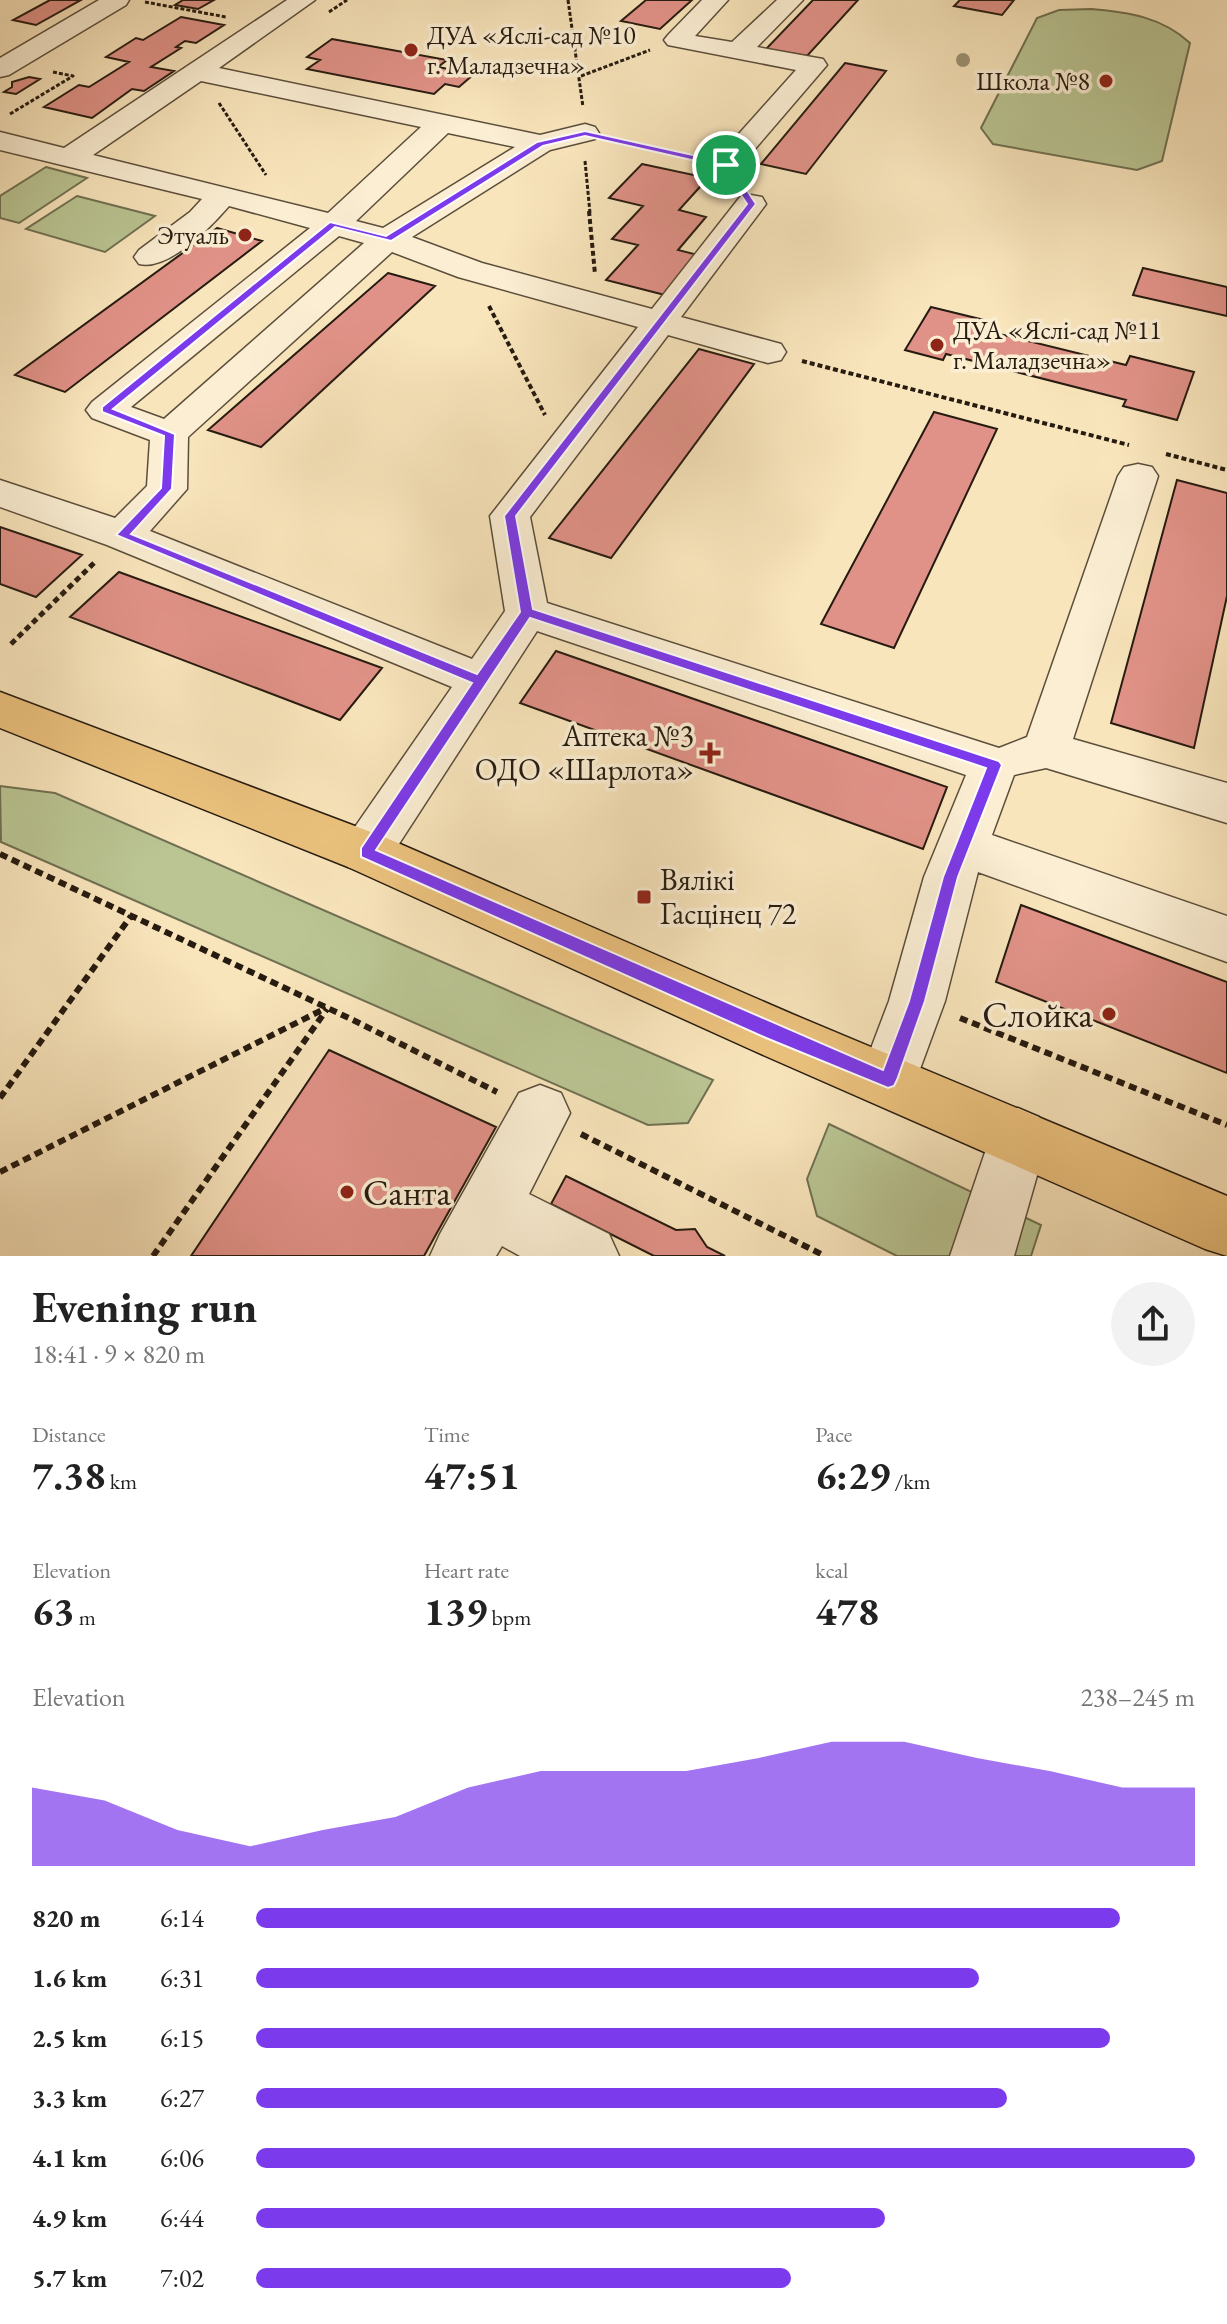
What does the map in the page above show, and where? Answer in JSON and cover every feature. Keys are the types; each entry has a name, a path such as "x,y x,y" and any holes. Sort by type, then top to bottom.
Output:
{"main road":[{"path":"0,709 366,852 772,1032 1227,1227"}],"street":[{"path":"9,57 117,0"},
{"path":"70,157 303,0"},
{"path":"677,40 716,0"},
{"path":"738,51 791,0"},
{"path":"677,40 814,65 726,165"},
{"path":"199,72 540,144"},
{"path":"169,434 105,410 334,224 443,122"},
{"path":"4,128 70,157 334,224 387,239 470,270 768,352"},
{"path":"122,535 167,489 169,434 387,239 540,144 585,133"},
{"path":"150,257 201,219 222,195"},
{"path":"366,852 404,800 479,680 527,612 510,516 751,204"},
{"path":"1046,750 1143,458"},
{"path":"0,493 122,535 479,680"},
{"path":"527,612 994,765 1046,750 1227,803"},
{"path":"888,1080 917,1001 961,845 994,765"},
{"path":"961,845 1227,939"},
{"path":"540,1113 475,1232 587,1256"},
{"path":"982,1256 1018,1137"}],"path":[{"path":"581,76 677,40"},
{"path":"4,128 73,76 9,57"},
{"path":"199,72 266,175"},
{"path":"585,133 726,165"},
{"path":"470,270 562,448"},
{"path":"768,352 1143,458 1227,470"},
{"path":"11,644 122,535"},
{"path":"0,854 327,1008 825,1256"},
{"path":"0,1098 131,916"},
{"path":"917,1001 1227,1125"},
{"path":"0,1172 327,1008"},
{"path":"153,1256 327,1008"}],"green space":[{"path":"1091,9 1144,17 1168,27 1190,43 1162,161 1137,170 993,144 981,128 1037,18 1059,10"},
{"path":"46,167 87,178 19,223 0,218 0,196"},
{"path":"77,196 155,216 105,252 26,229"},
{"path":"0,786 55,793 713,1080 688,1123 648,1125 1,842"},
{"path":"829,1124 1041,1225 1031,1256 897,1256 817,1216 807,1179"}],"building":[{"path":"50,0 81,0 36,25 13,20"},
{"path":"183,0 214,0 198,9 175,5"},
{"path":"646,0 692,0 660,29 621,21"},
{"path":"813,0 858,0 807,56 766,49"},
{"path":"960,0 1014,0 1002,15 954,6"},
{"path":"181,17 224,25 196,43 185,41 176,47 181,48 151,67 174,71 144,91 132,89 92,118 44,107 79,85 89,87 129,62 106,57 136,38 143,40"},
{"path":"332,39 447,60 438,67 474,74 459,87 445,84 434,94 307,69 320,60 307,57"},
{"path":"845,63 886,71 806,174 761,164"},
{"path":"29,77 40,79 16,94 4,92 12,87 12,82"},
{"path":"642,164 708,178 679,210 706,217 678,250 702,256 669,296 606,280 638,245 612,239 643,206 609,198"},
{"path":"217,228 262,241 65,392 15,375"},
{"path":"1143,268 1227,287 1227,316 1133,295"},
{"path":"388,273 435,286 261,447 208,430"},
{"path":"931,307 984,320 979,329 1126,365 1130,356 1194,372 1177,420 1123,406 1126,400 946,354 943,360 905,350"},
{"path":"699,349 754,364 611,558 549,538"},
{"path":"934,412 997,429 894,648 821,624"},
{"path":"1177,480 1227,493 1227,596 1194,748 1111,723"},
{"path":"0,527 82,555 36,597 0,584"},
{"path":"119,572 382,668 340,720 70,617"},
{"path":"556,651 947,787 923,849 520,703"},
{"path":"1021,905 1227,982 1227,1073 996,982"},
{"name":"Санта","path":"329,1050 496,1127 424,1256 191,1256"},
{"path":"566,1176 676,1230 695,1229 707,1247 725,1256 654,1256 551,1204"}],"place":[{"name":"ДУА «Яслі-сад №10 г. Маладзечна»","path":"411,50"},
{"name":"Школа №8","path":"1106,81"},
{"name":"Этуаль","path":"245,235"},
{"name":"ДУА «Яслі-сад №11 г. Маладзечна»","path":"937,345"},
{"name":"Аптека №3 ОДО «Шарлота»","path":"710,753"},
{"name":"Вялікі Гасцінец 72","path":"644,897"},
{"name":"Слойка","path":"1109,1014"},
{"name":"Санта","path":"347,1192"}],"route":[{"path":"726,165 585,133 540,144 387,239 334,224 105,410 169,434 167,489 122,535 479,680 527,612 994,765 950,877 917,1001 888,1080 772,1032 366,852 404,800 479,680 527,612 510,516 751,204 726,165"}]}
